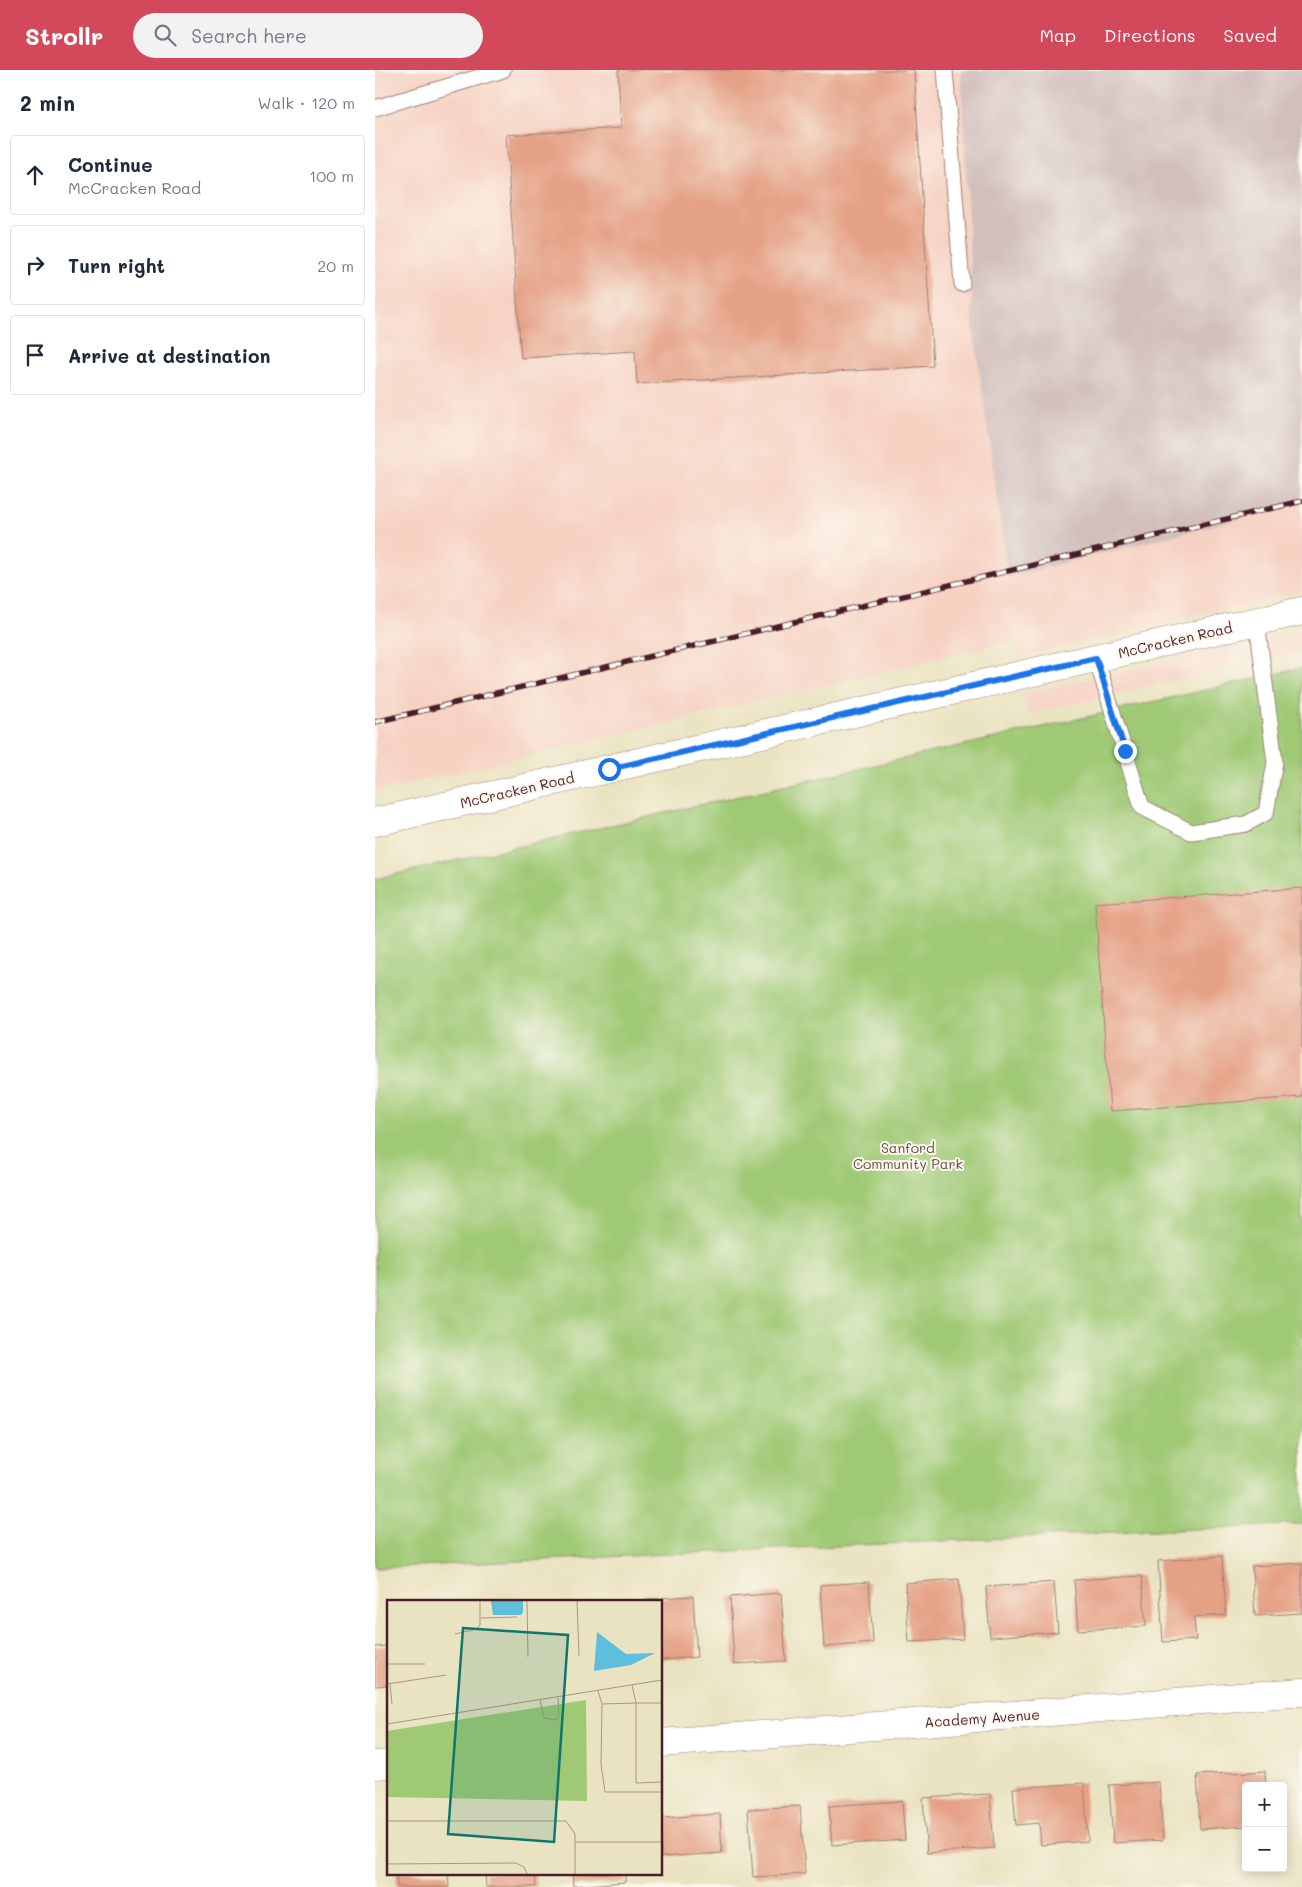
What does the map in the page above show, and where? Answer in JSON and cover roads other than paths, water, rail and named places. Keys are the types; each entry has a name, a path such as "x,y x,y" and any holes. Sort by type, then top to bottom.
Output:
{"street":[{"name":"McCracken Road","path":"375,822 1302,611"},
{"name":"Academy Avenue","path":"663,1743 1302,1692"}],"lane":[{"path":"375,108 503,70"},
{"path":"945,70 963,284"},
{"path":"1096,658 1142,807 1191,832 1246,824 1266,814 1275,762 1257,622"}],"railway":[{"path":"375,722 1302,501"}],"park label":[{"name":"Sanford Community Park","path":"908,1156"}]}
